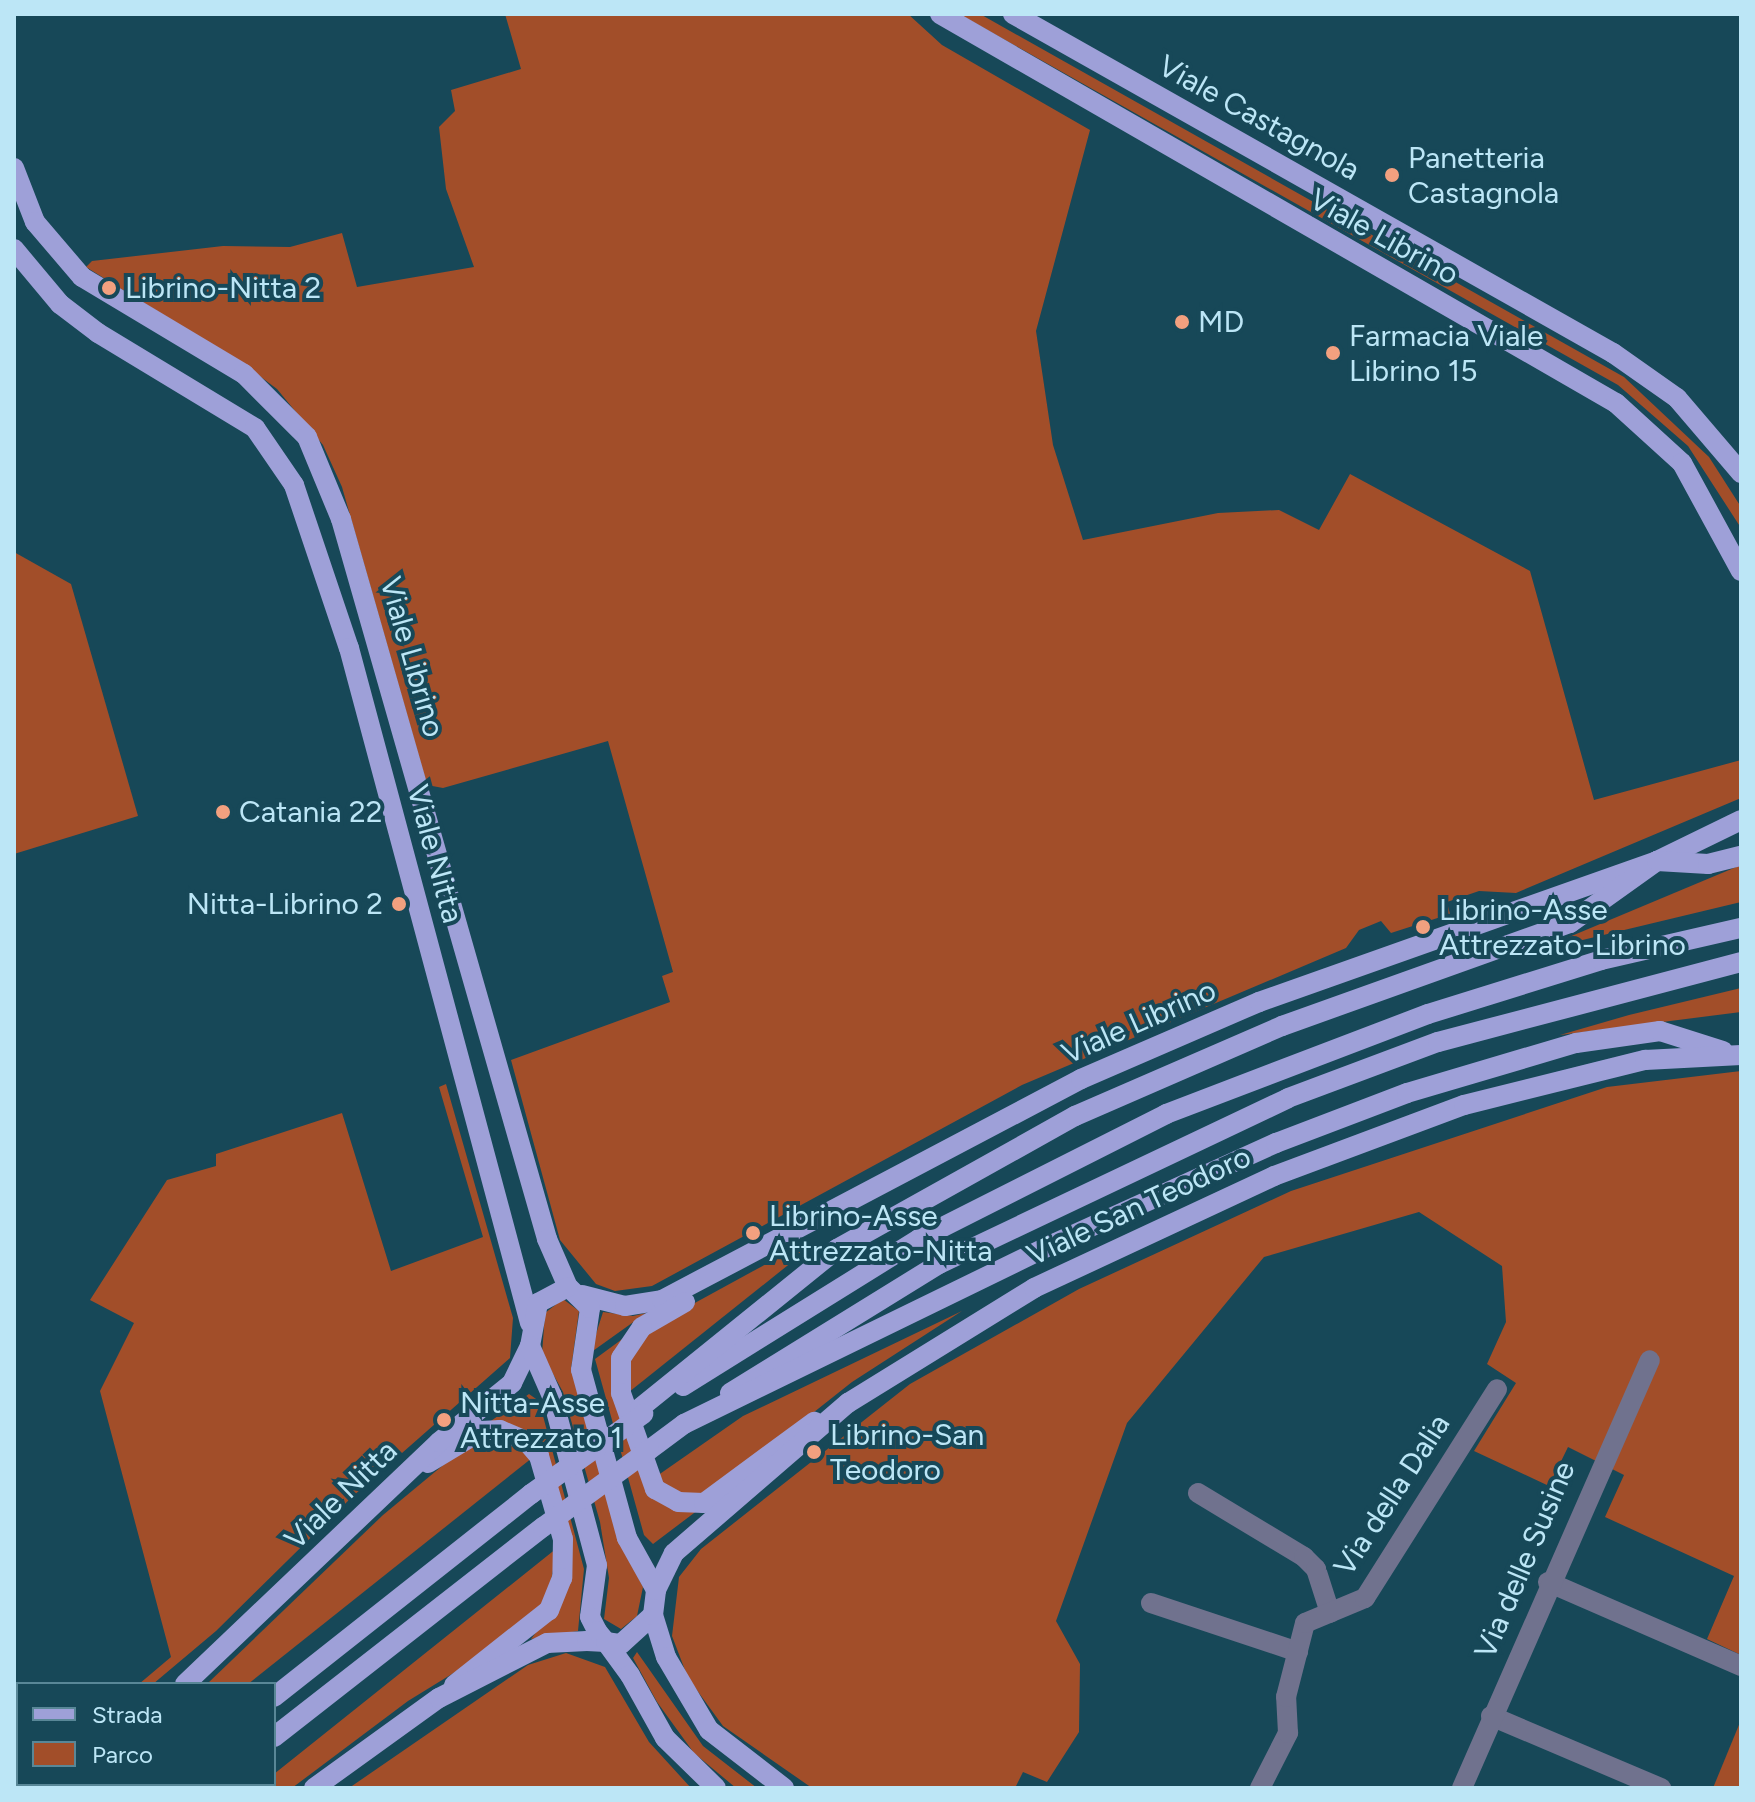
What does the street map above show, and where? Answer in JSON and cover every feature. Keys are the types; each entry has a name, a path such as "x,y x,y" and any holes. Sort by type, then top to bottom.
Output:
{"main road":[{"name":"Viale Librino","path":"940,14 1616,403 1682,463 1741,571"},
{"name":"Viale Castagnola","path":"1013,14 1626,360 1704,424 1741,473"},
{"name":"Viale Librino","path":"14,168 35,222 82,277 244,374 307,437 341,519 547,1239 575,1291 625,1306 662,1300 803,1226 966,1134 1259,1002 1657,861 1741,820"},
{"name":"Viale Nitta","path":"14,249 73,314 255,428 294,485 349,648 530,1323 530,1346 512,1383 404,1476 187,1682"},
{"path":"276,1695 641,1411 837,1249 990,1159 1225,1049 1570,923 1657,861 1708,864 1741,856"},
{"path":"641,1411 919,1239 1166,1114 1428,1014 1601,960 1741,928"},
{"path":"276,1735 543,1527 684,1424 939,1264 1180,1145 1438,1042 1741,962"},
{"path":"684,1424 1181,1184 1407,1093 1576,1043 1660,1031 1739,1054"},
{"name":"Viale San Teodoro","path":"653,1615 656,1590 674,1553 848,1403 1034,1288 1274,1176 1464,1105 1575,1074 1645,1060 1739,1054"},
{"path":"803,1226 642,1327 621,1358 621,1393 648,1482 664,1497 692,1504 713,1498 787,1438 848,1403"},
{"path":"530,1323 546,1292 575,1291 592,1318 581,1370 627,1538 656,1590"},
{"path":"530,1346 552,1396 597,1565 590,1617 665,1738 716,1788"},
{"path":"314,1788 439,1698 549,1610 562,1578 563,1539 539,1456 500,1430 481,1431 404,1476"},
{"path":"439,1698 547,1643 632,1641 653,1615"},
{"path":"653,1615 679,1685 709,1730 784,1788"}],"street":[{"name":"Via delle Susine","path":"1462,1788 1548,1582 1650,1360"},
{"name":"Via della Dalia","path":"1260,1788 1288,1733 1286,1697 1305,1623 1365,1598 1497,1389"},
{"path":"1198,1493 1304,1557 1316,1569 1330,1613"},
{"path":"1548,1582 1741,1666"},
{"path":"1151,1603 1298,1652"},
{"path":"1491,1716 1661,1788"}],"green space":[{"path":"505,14 908,14 942,45 1090,130 1036,331 1053,445 1083,540 1218,513 1279,510 1319,530 1350,474 1530,571 1594,800 1741,760 1741,798 1516,893 1479,891 1447,902 1450,914 1391,933 1381,921 1359,930 1346,948 1022,1085 652,1286 615,1291 596,1284 560,1240 511,1060 670,1002 662,976 673,972 608,741 443,788 427,785 342,487 323,445 277,389 249,368 86,267 92,261 223,246 290,247 342,233 357,287 474,267 446,189 439,127 455,111 451,90 521,69"},
{"path":"959,14 980,14 1624,377 1709,457 1741,507 1741,528 1688,446 1618,385"},
{"path":"14,552 71,584 138,816 14,854"},
{"path":"1741,865 1741,902 1545,949 1550,945"},
{"path":"1741,988 1741,1012 1560,1035 1629,1015"},
{"path":"1741,1071 1741,1655 1707,1639 1734,1576 1605,1517 1624,1475 1568,1447 1549,1486 1474,1451 1516,1383 1487,1364 1506,1322 1502,1266 1419,1212 1264,1257 1127,1423 1056,1621 1080,1664 1079,1732 1047,1782 1023,1772 1015,1788 812,1788 723,1726 688,1678 672,1636 679,1577 701,1549 910,1384 1079,1289 1291,1191 1607,1087"},
{"path":"446,1084 513,1318 510,1358 352,1497 216,1631 155,1682 141,1682 171,1657 100,1391 134,1323 90,1300 167,1180 216,1166 216,1154 342,1113 391,1271 483,1237 439,1087"},
{"path":"799,1246 802,1254 629,1392 631,1353 649,1328"},
{"path":"563,1299 579,1311 571,1369 617,1536 643,1587 637,1616 621,1629 604,1619 609,1578 600,1522 563,1392 542,1354 545,1313"},
{"path":"962,1311 852,1382 713,1492 690,1498 654,1478 743,1416"},
{"path":"603,1312 633,1316 646,1313 590,1353"},
{"path":"625,1337 619,1345 644,1485 698,1510 653,1544 644,1535 595,1359"},
{"path":"529,1394 539,1401 584,1569 578,1631 531,1639 563,1596 544,1453 488,1423"},
{"path":"498,1436 532,1458 251,1682 209,1682 383,1515 471,1442"},
{"path":"557,1548 547,1603 499,1645 408,1701 292,1788 256,1788 276,1786 276,1772"},
{"path":"637,1652 703,1746 757,1788 736,1788 694,1753 657,1702 633,1658"},
{"path":"566,1653 605,1667 649,1742 691,1788 349,1788 528,1665"},
{"path":"1741,1720 1741,1788 1713,1788"}],"place":[{"name":"Panetteria Castagnola","path":"1392,175"},
{"name":"Librino-Nitta 2","path":"109,288"},
{"name":"MD","path":"1182,322"},
{"name":"Farmacia Viale Librino 15","path":"1333,353"},
{"name":"Catania 22","path":"223,812"},
{"name":"Nitta-Librino 2","path":"399,904"},
{"name":"Librino-Asse Attrezzato-Librino","path":"1423,927"},
{"name":"Librino-Asse Attrezzato-Nitta","path":"753,1233"},
{"name":"Nitta-Asse Attrezzato 1","path":"444,1420"},
{"name":"Librino-San Teodoro","path":"814,1452"}]}
